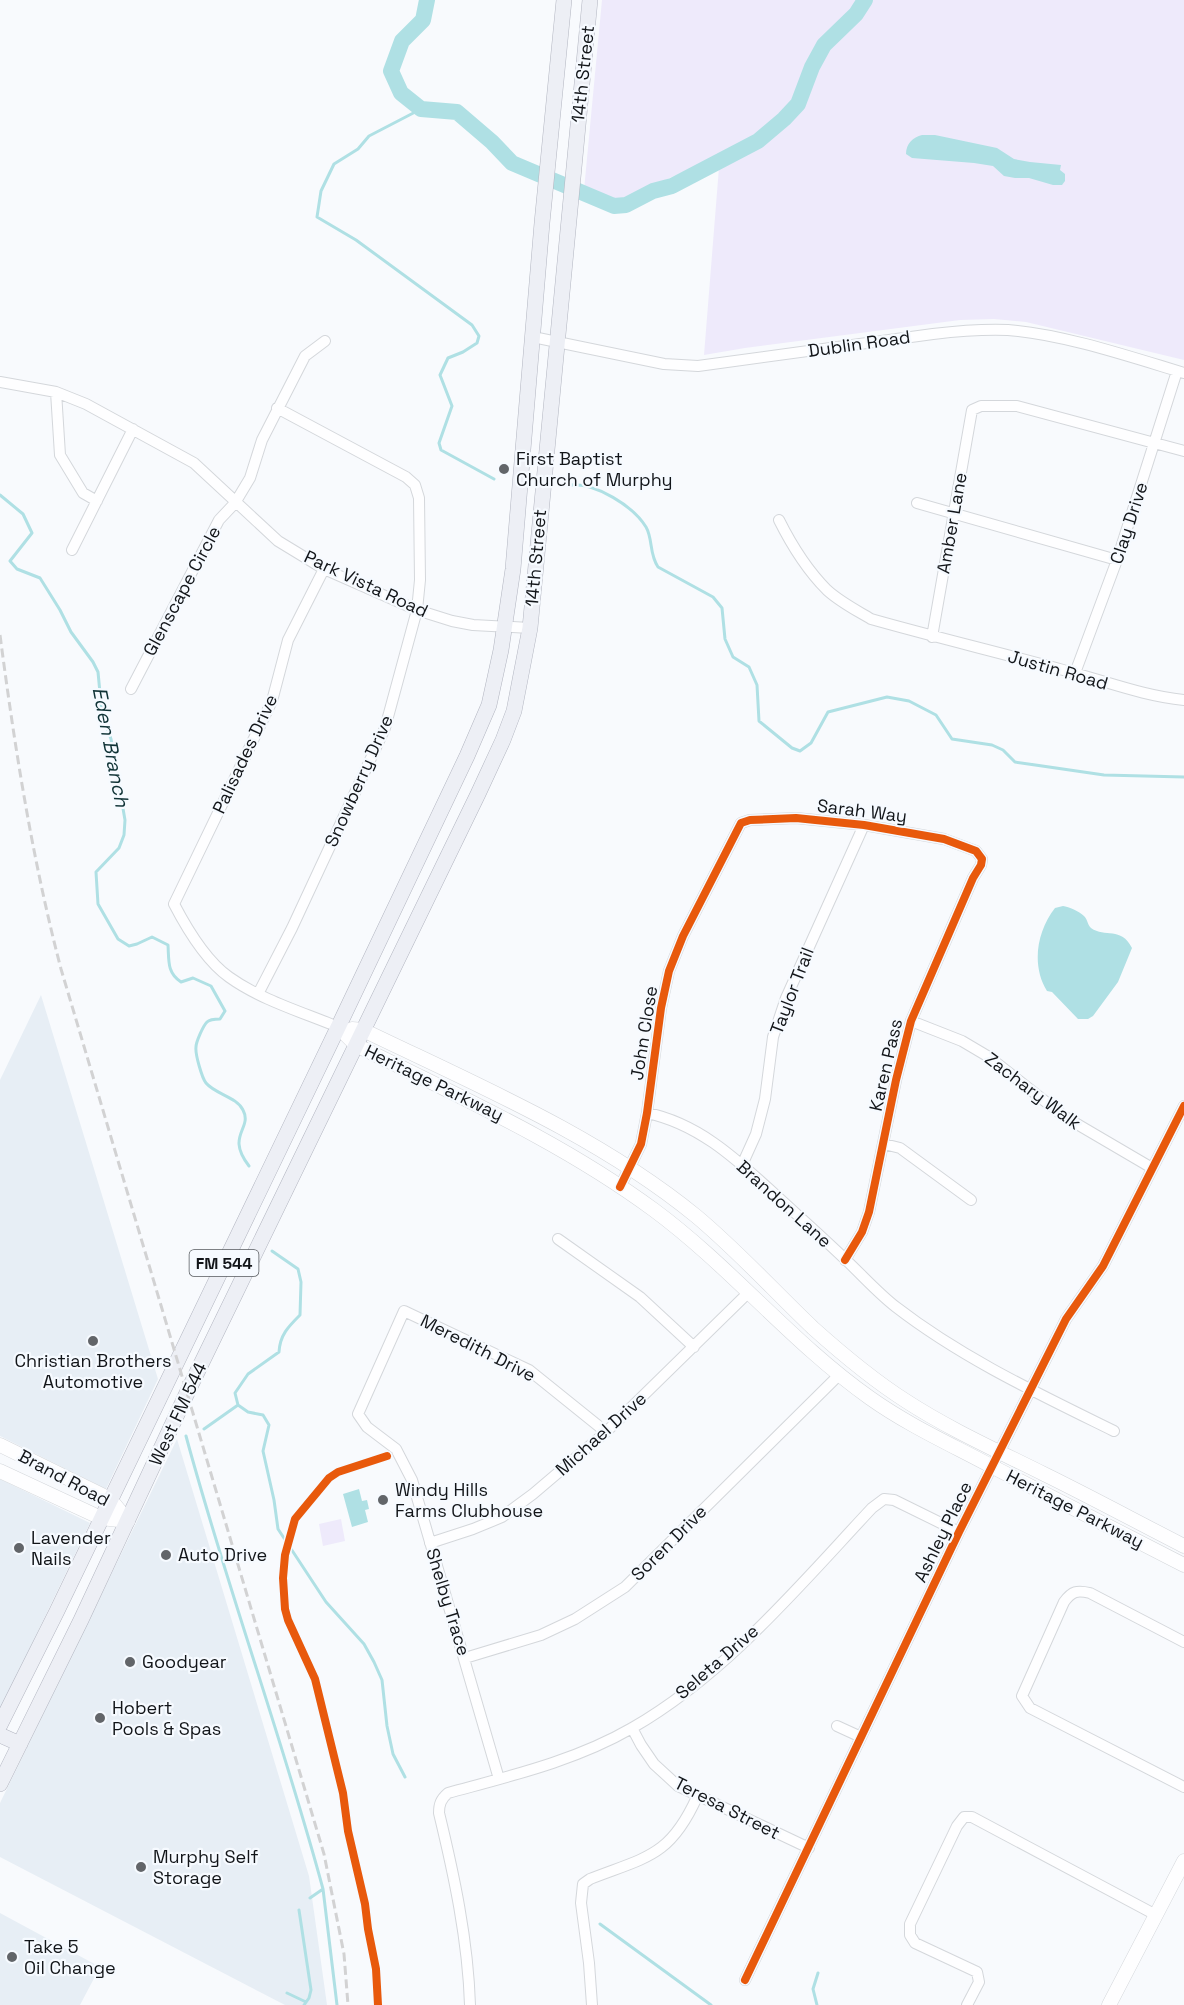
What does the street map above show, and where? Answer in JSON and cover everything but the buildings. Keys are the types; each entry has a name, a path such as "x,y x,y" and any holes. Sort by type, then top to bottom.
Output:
{"main road":[{"name":"14th Street","path":"338,1027 489,705 513,569 548,154 564,0"},
{"name":"14th Street","path":"356,1045 503,740 514,711 530,628 590,0"},
{"name":"Heritage Parkway","path":"338,1027 363,1030 563,1129 630,1169 666,1193 725,1241 851,1361 905,1401 1184,1545"},
{"name":"Heritage Parkway","path":"338,1027 356,1045 522,1127 576,1157 620,1187 682,1231 839,1375 901,1418 1184,1565"},
{"name":"West FM 544","path":"0,1725 338,1027"},
{"name":"West FM 544","path":"0,1784 356,1045"},
{"path":"522,1127 529,1112"},
{"name":"Brand Road","path":"0,1445 110,1499 128,1521"},
{"name":"Brand Road","path":"0,1471 101,1518 128,1521"},
{"path":"0,1735 20,1744"},
{"path":"1109,2005 1184,1861"}],"street":[{"name":"Dublin Road","path":"533,338 664,364 698,366 933,334 975,330 1010,330 1080,344 1180,372"},
{"name":"Glenscape Circle","path":"130,689 219,520 235,503 250,478 262,440 305,356 325,341"},
{"name":"Clay Drive","path":"1075,673 1117,560 1180,372"},
{"name":"Park Vista Road","path":"0,382 56,392 86,404 194,463 278,541 324,568 417,610 473,625 530,628"},
{"path":"56,392 60,455 83,493 97,501"},
{"name":"Amber Lane","path":"932,636 972,410 981,406 1017,406 1155,443"},
{"name":"Snowberry Drive","path":"258,994 292,928 385,728 417,610 420,580 419,498 416,485 406,477 277,408"},
{"path":"72,550 133,429"},
{"path":"1155,443 1184,451"},
{"path":"917,503 1117,560"},
{"name":"Justin Road","path":"779,520 793,547 826,589 844,604 871,619 1161,698 1184,699"},
{"name":"Palisades Drive","path":"258,994 228,976 192,938 174,904 272,701 288,640 324,568"},
{"name":"Sarah Way","path":"741,823 750,820 796,818 864,825 944,839 976,850"},
{"name":"John Close","path":"620,1187 641,1144 661,1008 669,971 683,936 741,823"},
{"name":"Taylor Trail","path":"742,1165 756,1134 763,1108 773,1037 786,998 864,825"},
{"name":"Karen Pass","path":"845,1260 862,1232 869,1212 903,1047 911,1021 981,865 982,859 976,850"},
{"path":"258,994 338,1027"},
{"name":"Zachary Walk","path":"911,1021 962,1041 989,1057 1065,1117 1152,1168"},
{"name":"Ashley Place","path":"745,1980 959,1532 1066,1319 1103,1266 1184,1106"},
{"name":"Brandon Lane","path":"647,1113 675,1120 695,1130 742,1165 879,1292 911,1318 1031,1390 1114,1431"},
{"path":"884,1144 900,1148 971,1200"},
{"path":"558,1239 632,1291 694,1347"},
{"name":"Michael Drive","path":"430,1543 502,1517 606,1432 749,1292"},
{"name":"Meredith Drive","path":"404,1311 529,1370 606,1432"},
{"name":"Shelby Trace","path":"404,1311 358,1414 367,1427 387,1441 400,1456 412,1480 499,1779"},
{"name":"Soren Drive","path":"465,1658 541,1635 575,1619 625,1587 839,1375"},
{"name":"Seleta Drive","path":"470,2005 465,1951 448,1850 439,1813 440,1802 448,1793 575,1755 632,1728 691,1687 727,1657 884,1499 894,1500 959,1532"},
{"path":"1184,1642 1090,1593 1079,1591 1071,1593 1064,1602 1022,1696 1030,1708 1184,1787"},
{"path":"837,1726 861,1737"},
{"name":"Teresa Street","path":"632,1728 641,1745 662,1773 678,1786 809,1848"},
{"path":"592,2005 582,1903 583,1884 590,1879 646,1857 665,1845 684,1824 698,1797"},
{"path":"967,2005 979,1982 977,1972 915,1943 910,1935 910,1924 957,1826 964,1817 972,1817 1156,1915"}],"shaded area":[{"path":"602,0 1184,0 1184,360 1026,322 994,319 960,320 704,355 720,155 619,201 584,190"},
{"path":"41,995 158,1379 106,1489 0,1436 0,1080"},
{"path":"177,1439 309,1876 327,2005 285,2005 0,1857 0,1803"},
{"path":"0,1479 90,1523 0,1710"},
{"path":"341,1519 345,1541 323,1546 319,1524"},
{"path":"0,1913 100,1967 80,2005 0,2005"}],"water":[{"path":"922,135 935,135 997,148 1014,159 1061,165 1060,170 1065,174 1065,181 1062,185 1053,185 1029,178 1004,176 993,166 912,158 906,154 907,147 913,139"},
{"path":"1063,906 1082,914 1091,928 1096,931 1123,937 1132,948 1118,982 1093,1016 1088,1019 1078,1019 1052,992 1047,991 1039,970 1038,948 1044,927 1055,908"},
{"path":"359,1489 362,1501 367,1500 369,1509 365,1510 368,1522 352,1527 343,1494"}],"waterway":[{"path":"427,0 423,20 402,41 391,71 401,93 421,109 457,112 512,163 614,206 626,205 653,191 672,186 758,141 798,104 812,67 824,45 856,14 865,0"},
{"path":"421,109 369,136 358,149 334,164 321,191 317,217 356,240 472,325 479,336 477,343 448,358 440,375 452,406 439,443 441,450 494,479"},
{"path":"571,485 581,485 602,492 632,511 646,527 650,536 653,557 658,567 713,597 722,608 725,639 733,657 749,667 757,685 759,721 792,748 800,751 811,743 828,712 887,697 909,701 936,715 952,739 992,745 1003,750 1015,762 1104,775 1184,777"},
{"name":"Eden Branch","path":"0,495 23,514 32,533 10,561 17,569 40,578 71,632 98,672 102,714 111,739 125,820 124,835 119,848 96,872 98,904 118,939 129,946 152,937 168,945 170,966 176,978 181,982 193,978 211,986 225,1011 220,1019 210,1020 204,1027 196,1045 198,1060 206,1083 236,1102 243,1110 245,1122 239,1147 249,1166"},
{"name":"Eden Branch","path":"272,1251 298,1269 301,1282 300,1315 285,1332 279,1352 248,1374 235,1393 238,1405 248,1412 263,1415 269,1425 263,1451 278,1529 326,1602 364,1644 374,1662 382,1680 387,1726 393,1754 405,1777"},
{"path":"204,1429 238,1405"},
{"path":"186,1436 323,1889 310,1898"},
{"path":"323,1889 337,2005"},
{"path":"299,1910 311,1990 304,2005"},
{"path":"600,1924 711,2005"},
{"path":"817,2005 813,1989 818,1973"},
{"path":"287,1993 306,2002"}],"railway":[{"path":"0,635 25,803 41,886 61,969 324,1854 344,1954 348,2005"}],"cycle path":[{"path":"620,1187 641,1144 661,1008 669,971 683,936 741,823 750,820 796,818 864,825 944,839 976,851 982,859 981,865 973,878 911,1021 896,1080 869,1212 862,1232 845,1260"},
{"path":"745,1980 959,1532 1066,1319 1103,1266 1184,1106"},
{"path":"378,2005 376,1969 365,1904 348,1831 343,1793 315,1679 288,1620 283,1578 285,1555 295,1519 329,1478 338,1472 387,1456"}],"place":[{"name":"First Baptist Church of Murphy","path":"504,469"},
{"name":"Christian Brothers Automotive","path":"93,1341"},
{"name":"Windy Hills Farms Clubhouse","path":"383,1500"},
{"name":"Lavender Nails","path":"19,1548"},
{"name":"Auto Drive","path":"166,1555"},
{"name":"Goodyear","path":"130,1662"},
{"name":"Hobert Pools & Spas","path":"100,1718"},
{"name":"Murphy Self Storage","path":"141,1867"},
{"name":"Take 5 Oil Change","path":"12,1957"}]}
